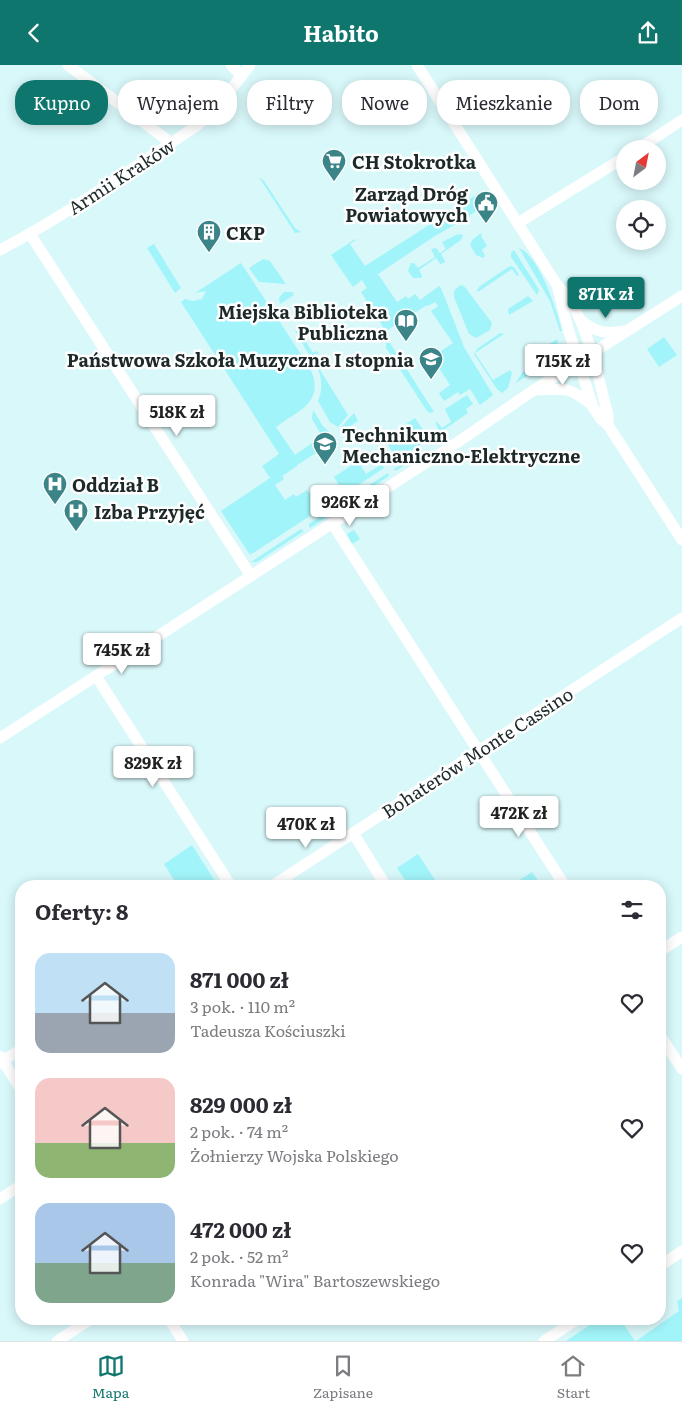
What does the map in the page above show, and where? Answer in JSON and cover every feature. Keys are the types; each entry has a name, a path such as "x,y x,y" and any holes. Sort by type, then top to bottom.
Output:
{"street":[{"path":"68,65 171,143"},
{"path":"231,65 242,76"},
{"name":"Armii Kraków","path":"0,250 30,234 195,127 214,111 250,65"},
{"path":"417,65 557,285 569,297 580,320 591,353 608,415 608,425"},
{"path":"652,140 682,120"},
{"path":"518,223 616,163"},
{"path":"30,234 251,576"},
{"path":"557,285 593,407 600,418 608,425 682,540"},
{"path":"0,738 455,444 534,389 682,296"},
{"path":"580,320 598,331 614,333 630,330"},
{"path":"534,389 569,389 577,393 593,407"},
{"path":"332,523 561,880"},
{"name":"Bohaterów Monte Cassino","path":"281,880 682,618"},
{"path":"96,676 227,880"},
{"path":"353,833 382,880"},
{"path":"666,947 682,937"},
{"path":"666,1044 682,1069"},
{"path":"15,1052 1,1060 15,1081"},
{"path":"0,1199 15,1189"},
{"path":"666,1262 682,1251"},
{"path":"57,1341 81,1325"},
{"path":"173,1325 183,1341"},
{"path":"544,1341 569,1325"}],"shaded area":[{"path":"259,177 264,181 295,228 301,232 295,233"},
{"path":"479,193 486,204 378,274 397,302 406,296 408,299 415,294 420,300 439,286 441,288 464,347 493,395 480,405 470,389 460,395 458,392 444,401 439,393 450,385 432,357 453,343 431,311 438,306 435,302 427,305 375,338 373,334 383,327 361,292 367,288 362,280 353,287 331,255 355,239 350,244 365,266"},
{"path":"481,233 487,246 482,250 485,256 483,258 476,255 470,245 472,240"},
{"path":"458,234 463,235 461,240 441,254 445,261 444,263 440,264 436,258 419,270 421,278 413,278 408,271 411,263 414,263 418,268 435,257 431,249 436,248 440,253 446,249 442,242"},
{"path":"154,244 181,288 175,293 147,248"},
{"path":"519,248 533,261 540,272 562,331 560,331 550,301"},
{"path":"514,250 539,290 537,295 511,257 511,253"},
{"path":"263,259 270,261 286,284 259,282 249,268"},
{"path":"241,263 310,368 314,380 315,390 312,398 301,410 276,427 295,455 322,436 312,419 313,410 323,426 331,434 331,437 326,440 329,445 282,476 284,479 275,485 285,500 294,494 296,497 307,490 310,494 319,489 328,502 333,501 250,555 221,511 270,478 262,466 279,454 181,302 185,299 193,301 202,299 206,291 195,293"},
{"path":"510,266 514,267 519,275 517,276 512,269 478,292 477,290 480,286"},
{"path":"460,285 464,286 492,323 490,330 476,338 469,334 454,297 454,291"},
{"path":"284,292 292,292 294,295 280,304 279,298"},
{"path":"528,296 533,301 509,315 508,309"},
{"path":"298,330 313,353 317,351 319,353 311,358 295,331"},
{"path":"500,333 504,334 475,353 493,380 510,370 512,373 508,388 502,393 497,389 474,354 477,349"},
{"path":"664,337 677,355 659,367 647,349"},
{"path":"557,339 553,354 542,353 541,350"},
{"path":"386,343 390,343 434,412 430,413 427,411 386,348"},
{"path":"540,361 550,361 516,383 526,369"},
{"path":"324,362 326,366 320,370 348,415 338,427 330,422 318,401 321,393 321,384 317,366"},
{"path":"467,395 473,404 466,409 468,413 442,431 439,431 435,422 442,428 451,422 445,409"},
{"path":"354,413 358,421 343,431 341,427"},
{"path":"415,418 429,439 393,463 392,451 384,439"},
{"path":"419,453 422,455 395,471 394,469"},
{"path":"358,461 366,474 382,464 384,468 340,497 336,491 340,487 334,477"},
{"path":"388,473 389,476 310,528 309,524"},
{"path":"301,529 304,531 257,562 251,562"},
{"path":"354,530 360,539 352,544 347,534"},
{"path":"192,845 214,880 174,880 164,864"},
{"path":"418,854 435,880 405,880 397,868"},
{"path":"532,872 538,880 519,880"},
{"path":"682,1298 682,1341 636,1341 659,1325 666,1325 666,1320 679,1311 677,1301"},
{"path":"590,1325 624,1325 635,1341 566,1341"}],"place":[{"name":"CH Stokrotka","path":"334,182"},
{"name":"Zarząd Dróg Powiatowych","path":"486,224"},
{"name":"CKP","path":"209,253"},
{"name":"Miejska Biblioteka Publiczna","path":"406,342"},
{"name":"Państwowa Szkoła Muzyczna I stopnia","path":"431,380"},
{"name":"Technikum Mechaniczno-Elektryczne","path":"325,465"},
{"name":"Oddział B","path":"55,505"},
{"name":"Izba Przyjęć","path":"76,532"}]}
